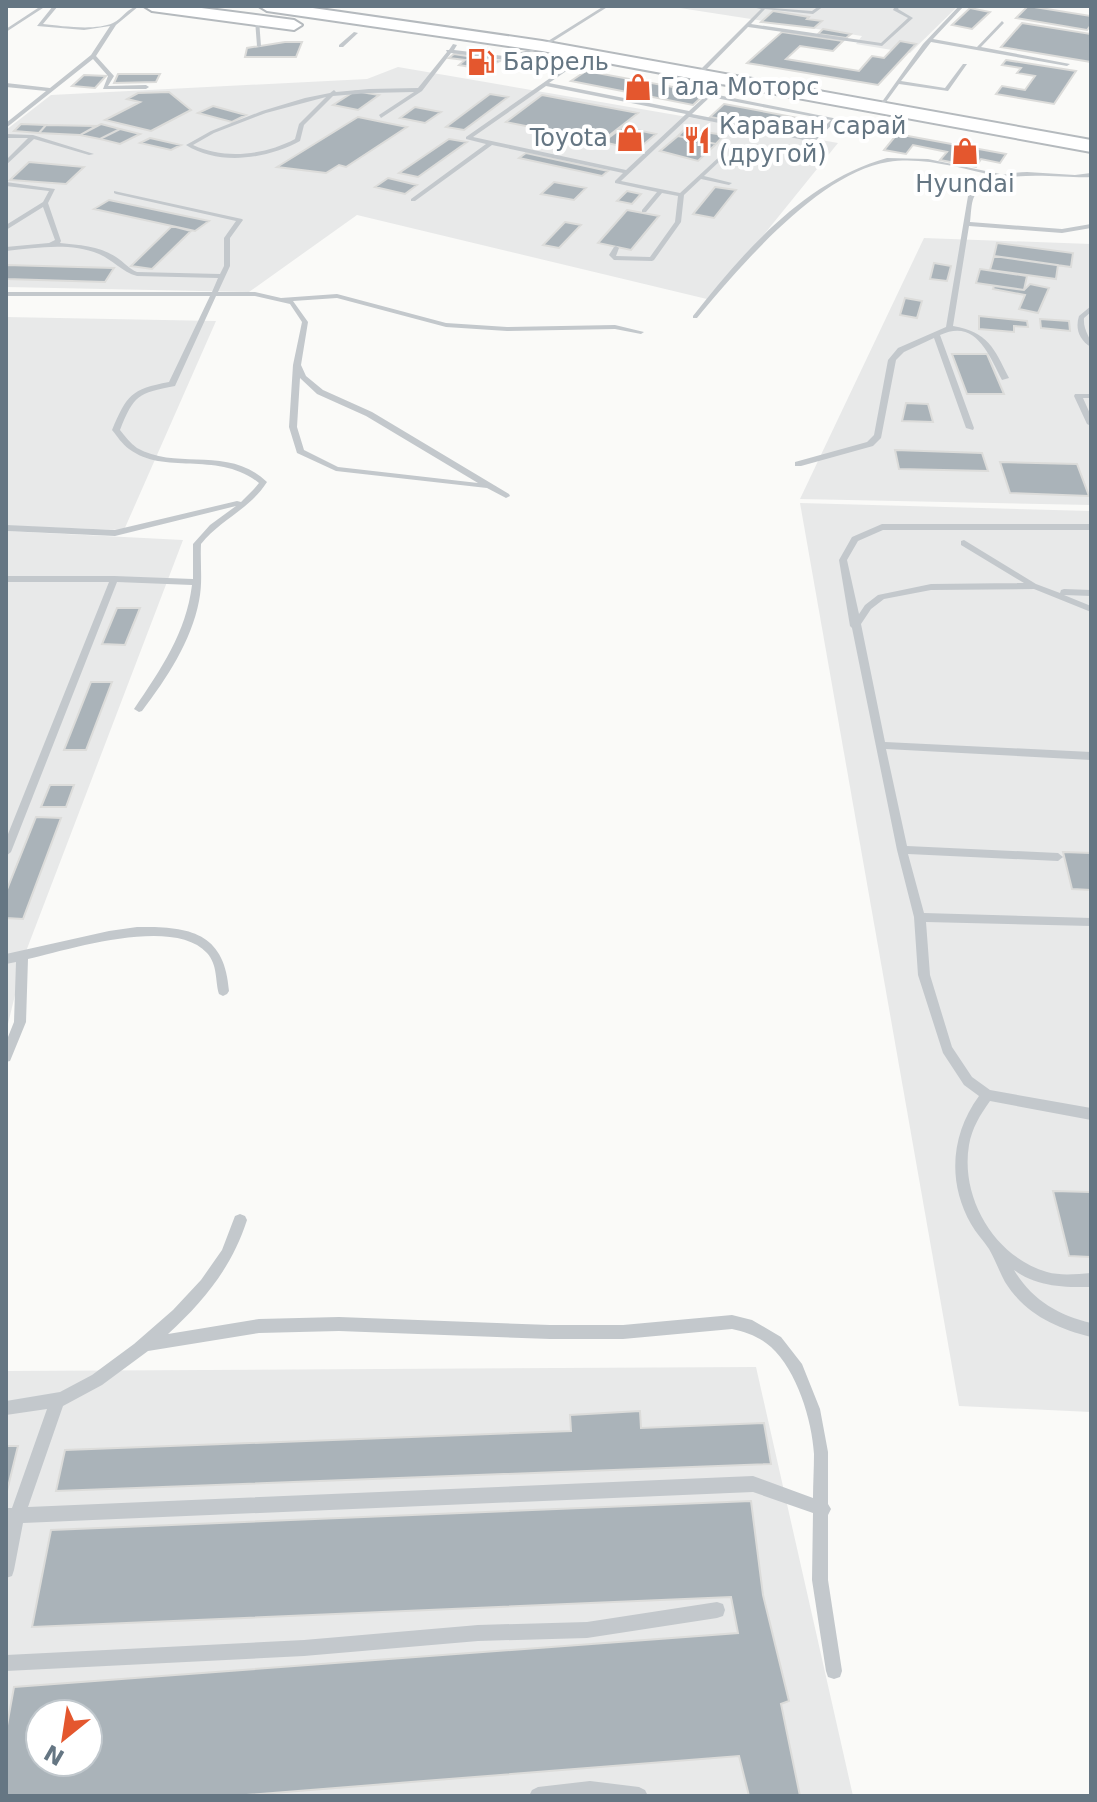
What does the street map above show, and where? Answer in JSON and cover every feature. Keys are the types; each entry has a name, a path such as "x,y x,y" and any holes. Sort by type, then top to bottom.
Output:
{"main road":[{"path":"152,6 451,48 538,48"},
{"path":"267,6 699,74 1091,146"}],"lane":[{"path":"6,31 44,6"},
{"path":"56,6 39,25 84,29 114,24"},
{"path":"6,126 93,56 114,24 137,6"},
{"path":"538,48 607,6"},
{"path":"749,6 813,13 822,6"},
{"path":"747,25 882,45 911,18 895,9 898,6"},
{"path":"881,105 930,40 962,6"},
{"path":"699,74 763,9"},
{"path":"257,20 259,46"},
{"path":"978,48 1002,22"},
{"path":"341,46 356,33"},
{"path":"930,40 1067,64"},
{"path":"381,116 420,90 451,48"},
{"path":"586,55 468,138 627,172"},
{"path":"93,56 111,76 105,88 146,87"},
{"path":"898,82 946,90 965,65"},
{"path":"681,195 617,182 726,79"},
{"path":"545,84 814,140 835,119 710,95"},
{"path":"6,85 52,90"},
{"path":"334,92 301,125 298,140 288,147 267,152 234,153 189,147 222,128 292,100 334,92 420,90"},
{"path":"6,136 33,137 91,154"},
{"path":"6,163 33,137"},
{"path":"413,200 491,143"},
{"path":"616,248 614,258 641,262 652,259 678,222 681,195 719,159"},
{"path":"695,317 727,275 827,186 883,161 951,165 1002,175 1091,175"},
{"path":"949,328 971,196 987,180 1002,175"},
{"path":"700,177 729,183"},
{"path":"6,184 53,190 45,203 6,228"},
{"path":"644,211 661,191"},
{"path":"116,192 240,220 227,238 227,266 172,384 142,389 129,398 116,430 133,448 147,455 220,464 255,473 263,482 258,492 204,533 197,544 197,582 176,655 139,709"},
{"path":"45,203 59,238 54,244"},
{"path":"966,224 1062,231 1091,226"},
{"path":"6,249 54,244 94,249 137,274 221,276"},
{"path":"6,294 255,294 282,300 337,296 446,325 507,329 615,327 641,332"},
{"path":"282,300 301,312 305,322 297,365 293,427 300,451 336,469 491,487"},
{"path":"1091,308 1081,317 1080,326 1083,338 1091,345"},
{"path":"798,464 870,444 878,436 892,360 901,350 949,328 971,331 985,338 1005,378"},
{"path":"936,334 970,428"},
{"path":"297,365 303,377 320,392 369,414 506,496"},
{"path":"1091,396 1078,396 1091,424"},
{"path":"6,528 115,533 242,502"},
{"path":"1091,527 898,524 868,531 855,539 843,560 902,850 920,917 924,975 947,1049 968,1081 987,1095 1091,1114"},
{"path":"964,543 1035,586 1091,609"},
{"path":"6,579 197,582"},
{"path":"6,852 114,579"},
{"path":"855,626 868,607 881,597 907,591 1035,586"},
{"path":"1055,592 1091,593"},
{"path":"880,745 1091,756"},
{"path":"902,850 1058,857"},
{"path":"920,917 1091,922"},
{"path":"6,959 135,932 184,935 206,945 216,957 223,991"},
{"path":"6,1057 20,1022 22,957"},
{"path":"987,1095 969,1122 961,1167 974,1222 996,1250 1009,1281 1035,1305 1065,1325 1091,1330"},
{"path":"6,1408 57,1401 79,1392 142,1345 205,1288 233,1246 240,1220"},
{"path":"996,1250 1025,1270 1049,1279 1091,1280"},
{"path":"142,1345 259,1326 339,1324 550,1332 623,1332 732,1322 752,1327 776,1342 797,1369 813,1409 821,1452 823,1509 820,1580 834,1671"},
{"path":"6,1570 12,1516 57,1401"},
{"path":"12,1516 753,1484 823,1509"},
{"path":"6,1663 304,1648 478,1633 587,1630 717,1610"},
{"path":"548,1795 590,1790 639,1796"}],"shaded area":[{"path":"667,6 958,6 910,53 856,44 862,36"},
{"path":"398,67 838,143 711,300 357,215 249,292 6,287 6,130 51,95 367,79"},
{"path":"924,238 1091,244 1091,505 800,499"},
{"path":"6,317 216,321 124,530 6,526"},
{"path":"800,503 1091,511 1091,1412 959,1406"},
{"path":"6,531 183,540 25,954 6,1032"},
{"path":"756,1367 853,1796 6,1796 6,1371"}],"building":[{"path":"1028,6 1091,16 1091,25 1087,30 1016,18"},
{"path":"970,8 990,12 972,29 952,25"},
{"path":"773,11 822,21 814,28 761,22"},
{"path":"1022,23 1091,34 1091,62 1001,47"},
{"path":"823,29 851,34 846,38 818,34"},
{"path":"782,32 843,41 833,51 800,46 786,59 859,71 872,56 884,58 900,41 916,44 878,85 747,63"},
{"path":"302,42 296,57 245,57 247,48"},
{"name":"Баррель","path":"454,54 500,61 483,69 459,65 465,60 449,58"},
{"path":"1006,60 1076,71 1054,104 996,94 1002,86 1025,90 1035,76 1017,73 1021,68 1002,65"},
{"name":"Гала Моторс","path":"586,71 706,93 693,105 571,81"},
{"path":"118,74 160,74 156,82 114,83"},
{"path":"84,75 106,76 95,88 72,86"},
{"path":"355,91 379,95 358,110 333,105"},
{"path":"169,92 191,110 151,131 105,120 140,102 127,99 138,93"},
{"path":"490,94 508,97 464,130 446,127"},
{"path":"542,95 638,113 602,141 506,122"},
{"path":"724,104 809,120 796,132 710,117"},
{"path":"213,106 246,115 232,122 198,113"},
{"path":"415,107 441,112 425,123 400,118"},
{"path":"358,117 407,127 346,167 339,165 326,173 277,167"},
{"path":"21,124 46,125 39,133 14,131"},
{"path":"101,124 120,129 100,139 80,135"},
{"path":"46,125 96,126 80,135 39,133"},
{"name":"Toyota","path":"623,127 656,134 637,150 603,142"},
{"path":"120,129 140,134 120,144 100,139"},
{"path":"685,129 724,135 716,144 678,136"},
{"name":"Hyundai","path":"897,134 1006,154 1000,163 981,159 976,167 940,160 947,152 913,145 906,154 884,150"},
{"path":"678,136 716,144 698,161 660,151"},
{"path":"150,138 181,145 171,150 140,143"},
{"path":"449,139 467,142 418,177 399,173"},
{"path":"526,153 608,171 602,176 519,158"},
{"path":"29,162 84,167 66,184 10,180"},
{"path":"388,178 417,185 405,194 375,187"},
{"path":"554,182 586,188 574,200 541,194"},
{"path":"715,187 736,190 714,218 693,214"},
{"path":"627,191 641,194 632,204 617,201"},
{"path":"109,200 209,221 195,231 94,209"},
{"path":"627,210 659,216 631,250 598,243"},
{"path":"565,222 581,225 559,248 543,245"},
{"path":"172,226 191,231 152,269 131,266"},
{"path":"997,243 1073,253 1071,267 994,256"},
{"path":"994,256 1058,265 1056,279 990,270"},
{"path":"934,263 951,266 947,281 930,279"},
{"path":"6,265 114,268 105,282 6,279"},
{"path":"980,269 1027,276 1024,290 976,283"},
{"path":"1030,284 1049,288 1038,313 1019,309 1025,295 993,289 994,286 1024,290"},
{"path":"905,298 922,301 917,318 900,315"},
{"path":"979,316 1027,321 1028,327 1014,326 1014,332 979,329"},
{"path":"1040,319 1069,321 1070,331 1041,328"},
{"path":"952,354 987,354 1004,394 967,394"},
{"path":"906,403 928,404 933,422 902,421"},
{"path":"895,450 982,453 988,471 899,469"},
{"path":"1000,462 1077,464 1089,496 1010,493"},
{"path":"117,608 140,608 125,645 102,644"},
{"path":"91,682 112,682 86,750 64,750"},
{"path":"50,785 74,785 66,807 41,807"},
{"path":"36,817 61,818 23,919 6,918 6,892"},
{"path":"1063,852 1091,853 1091,890 1072,889"},
{"path":"1053,1191 1091,1192 1091,1257 1069,1256"},
{"path":"640,1411 641,1428 764,1423 771,1464 56,1491 65,1450 571,1431 570,1415"},
{"path":"6,1446 18,1446 7,1491 6,1491"},
{"path":"751,1501 763,1595 789,1701 781,1704 800,1796 749,1796 739,1756 234,1796 6,1796 6,1731 14,1687 738,1633 731,1597 32,1627 51,1530"}],"place":[{"name":"Баррель","path":"481,62"},
{"name":"Гала Моторс","path":"638,87"},
{"name":"Toyota","path":"630,138"},
{"name":"Караван сарай (другой)","path":"697,140"},
{"name":"Hyundai","path":"965,151"}]}
